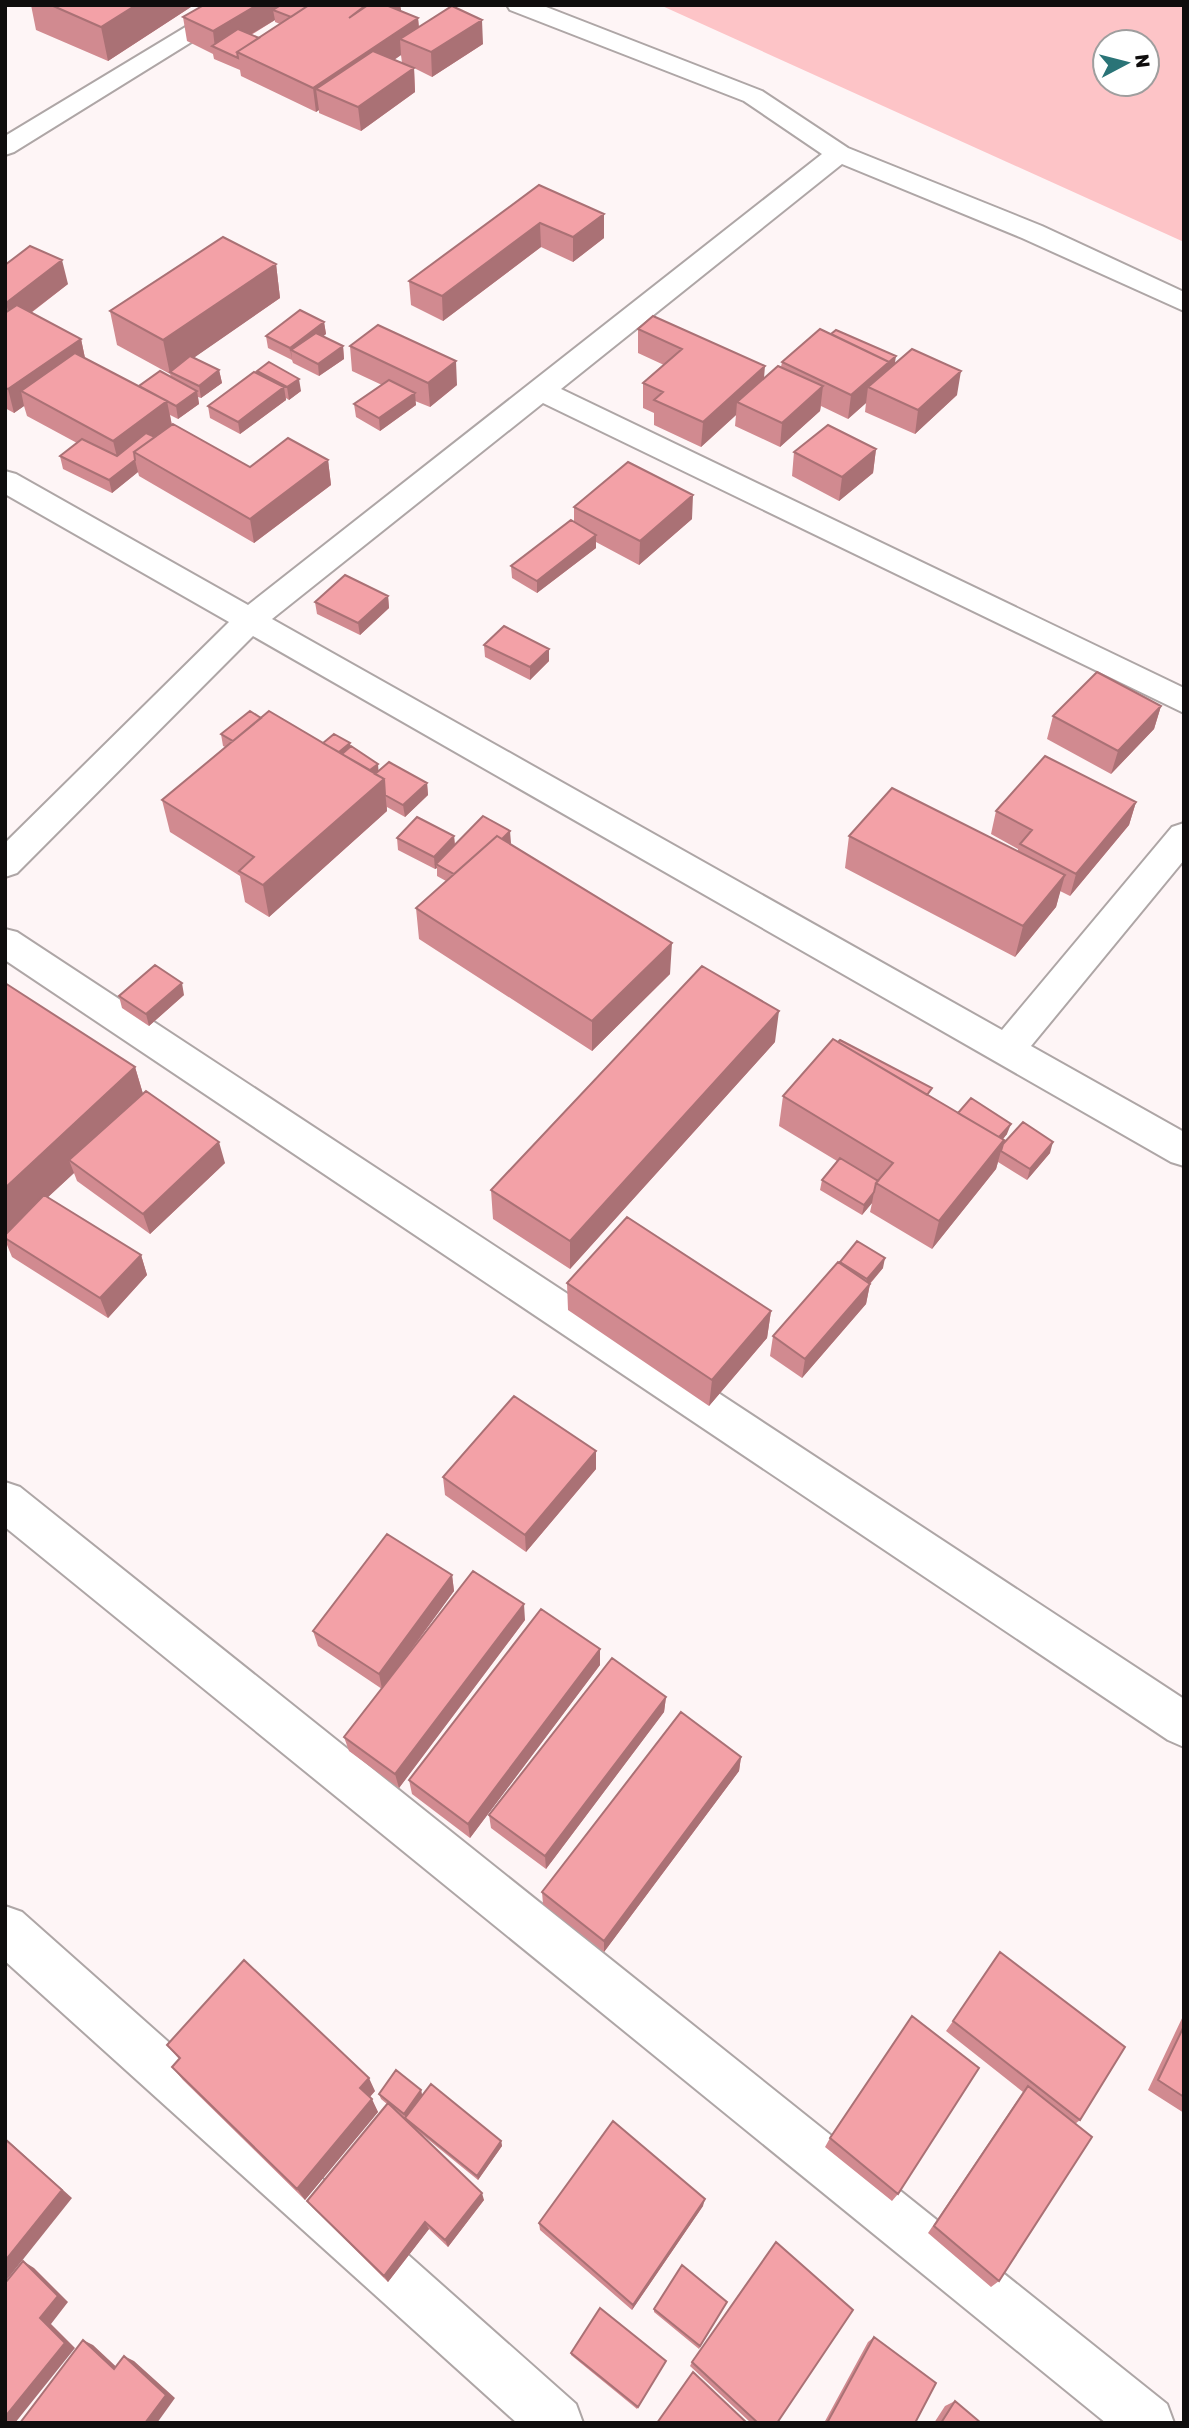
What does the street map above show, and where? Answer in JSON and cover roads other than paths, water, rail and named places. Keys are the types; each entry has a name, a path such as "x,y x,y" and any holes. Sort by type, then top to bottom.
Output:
{"street":[{"path":"5,147 239,5"},
{"path":"519,5 753,96 839,154 1032,232 1184,303"},
{"path":"5,864 250,620 839,154"},
{"path":"540,390 1184,702"},
{"path":"5,481 1184,1151"},
{"path":"1006,1049 1184,836"},
{"path":"5,942 1184,1725"},
{"path":"5,1501 1148,2423"},
{"path":"5,1929 557,2423"}]}
